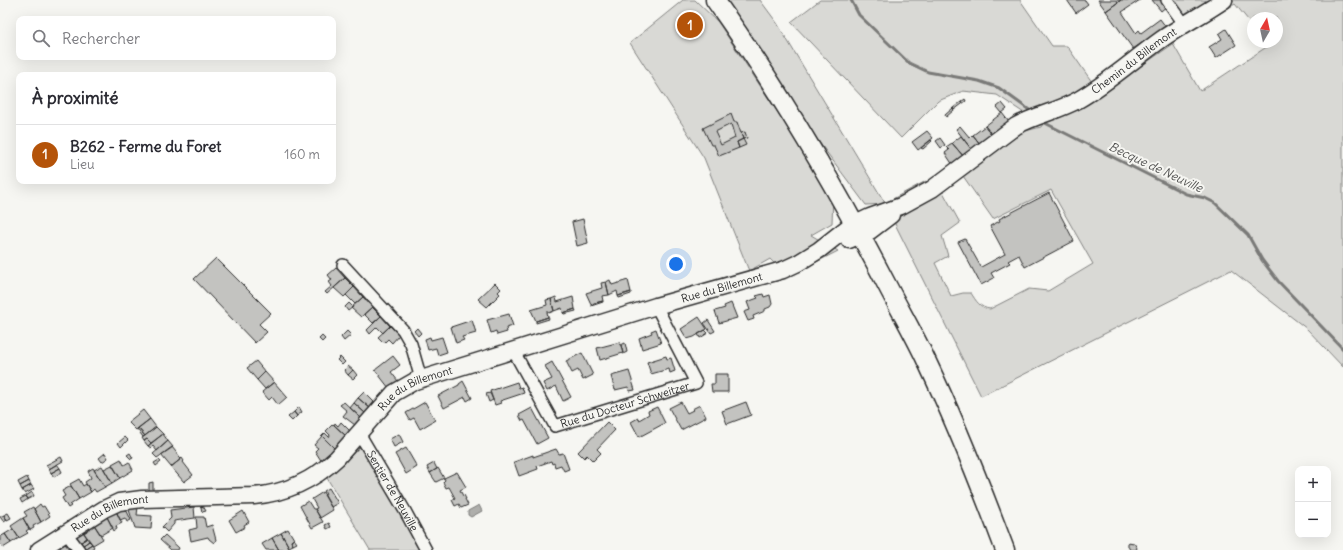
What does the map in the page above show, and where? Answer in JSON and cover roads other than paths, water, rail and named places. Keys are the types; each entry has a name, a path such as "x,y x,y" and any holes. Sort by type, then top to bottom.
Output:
{"main road":[{"path":"715,0 754,56 802,130 862,228 912,331 960,436 1005,550"}],"street":[{"path":"1167,0 1185,25"},
{"name":"Chemin du Billemont","path":"1040,116 1061,108 1086,95 1162,39 1224,0"},
{"name":"Rue du Billemont","path":"39,550 111,505 130,500 264,495 280,492 306,481 323,470 337,458 394,393 408,384 656,306 776,273 795,265 819,250 842,232 862,228 914,200 952,175 1016,126 1027,120 1040,116"},
{"path":"343,265 403,330 411,344 421,379"},
{"name":"Rue du Docteur Schweitzer","path":"513,350 555,426 696,383 656,306"},
{"name":"Sentier de Neuville","path":"359,433 426,550"},
{"path":"66,533 79,550"}],"waterway":[{"name":"Becque de Neuville","path":"851,0 859,15 909,63 928,72 979,81 999,88 1032,112"},
{"name":"Becque de Neuville","path":"1045,123 1186,194 1205,198 1215,203 1248,235 1262,260 1278,281 1343,349"}],"place":[{"name":"B262 - Ferme du Foret","path":"690,25"}]}
